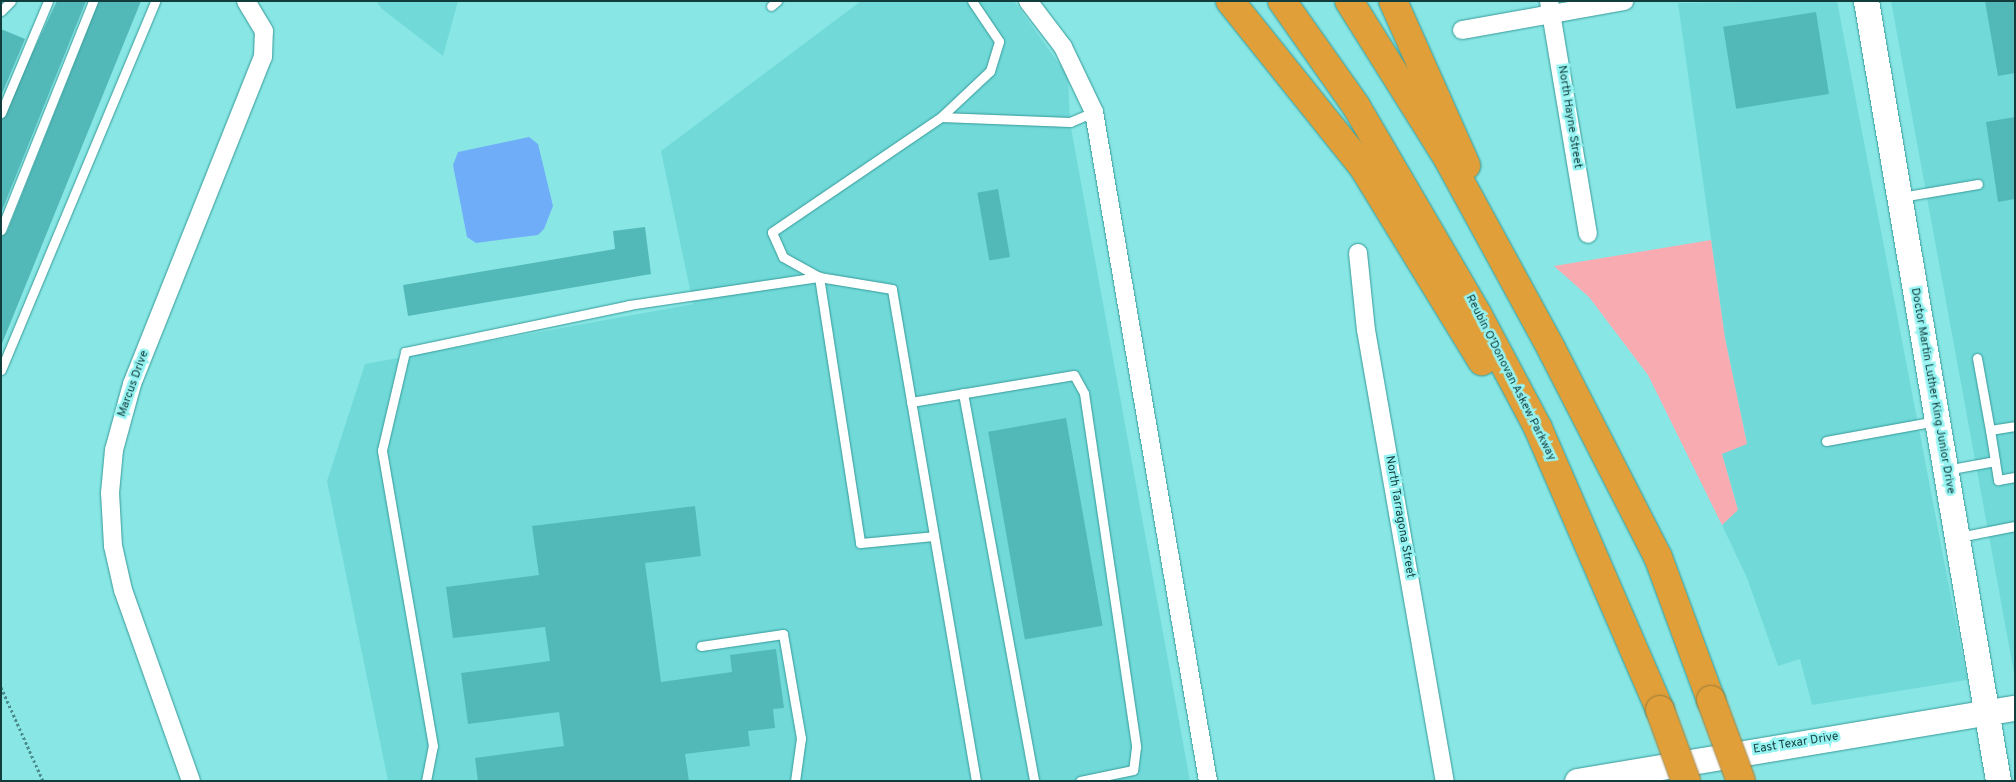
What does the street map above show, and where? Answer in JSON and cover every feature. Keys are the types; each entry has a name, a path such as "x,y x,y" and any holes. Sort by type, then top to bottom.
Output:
{"highway":[{"path":"1230,1 1316,105 1398,220 1589,543"},
{"name":"Reubin O'Donovan Askew Parkway","path":"1282,1 1356,106 1420,212 1538,428 1660,710 1686,781"},
{"path":"1350,1 1474,208 1658,558 1741,781"},
{"path":"1393,1 1464,153 1474,208"}],"main road":[{"name":"Doctor Martin Luther King Junior Drive","path":"1866,1 1998,781"},
{"name":"East Texar Drive","path":"1577,781 2015,708"}],"street":[{"name":"Marcus Drive","path":"191,781 123,590 110,523 112,466 132,384 263,58 264,31 246,1"},
{"path":"1028,1 1068,55 1094,112 1208,781"},
{"path":"1462,30 1550,7 1624,1"},
{"name":"North Hayne Street","path":"1550,7 1588,234"},
{"name":"North Tarragona Street","path":"1358,253 1368,340 1446,781"}],"lane":[{"path":"1,11 12,1"},
{"path":"1,113 48,1"},
{"path":"1,230 93,1"},
{"path":"1,370 155,1"},
{"path":"819,277 783,257 772,232 941,117 990,71 999,41 972,1"},
{"path":"941,117 1070,122 1094,112"},
{"path":"1899,197 1978,184"},
{"path":"819,277 860,543 934,536"},
{"path":"426,781 432,746 382,450 405,352 629,306 819,277 892,289 976,781"},
{"path":"1977,358 1998,480 2015,477"},
{"path":"912,402 1074,375 1084,393 1136,747 1133,770 1080,781"},
{"path":"963,393 1034,781"},
{"path":"1826,441 1937,421"},
{"path":"1990,430 2015,426"},
{"path":"1945,471 1995,461"},
{"path":"1956,537 2015,526"},
{"path":"701,646 782,634 801,738 795,781"}],"path":[{"path":"1,687 43,781"}],"shaded area":[{"path":"376,1 458,1 443,56 382,9"},
{"path":"861,1 1014,1 1068,76 1070,122 1190,781 388,781 327,481 365,364 693,304 661,151"},
{"path":"1837,1 1967,680 1812,705 1800,659 1778,666 1747,578 1722,525 1738,509 1722,454 1747,443 1725,338 1678,3"},
{"path":"1891,1 2015,1 2015,673 2014,673"},
{"path":"529,137 538,144 553,206 544,229 538,235 476,243 467,237 453,165 458,152"},
{"path":"1711,240 1725,338 1747,444 1722,454 1738,510 1722,525 1648,375 1589,297 1554,266"}],"building":[{"path":"57,1 86,1 1,213 1,119"},
{"path":"99,1 141,1 1,346 1,236 7,232"},
{"path":"1985,1 2015,1 2015,73 1998,76"},
{"path":"1816,12 1829,94 1736,109 1723,27"},
{"path":"1,29 25,39 1,96"},
{"path":"2015,117 2015,199 1998,202 1986,122"},
{"path":"998,189 1010,257 989,261 977,193"},
{"path":"645,227 651,274 408,316 403,285 615,249 613,231"},
{"path":"1066,418 1103,626 1025,640 988,432"},
{"path":"695,506 701,556 645,563 661,682 732,672 730,655 776,649 784,708 773,709 775,728 748,731 750,746 685,754 689,781 478,781 475,758 564,746 559,712 468,724 461,673 550,661 545,627 453,638 446,587 539,575 532,526"}]}
